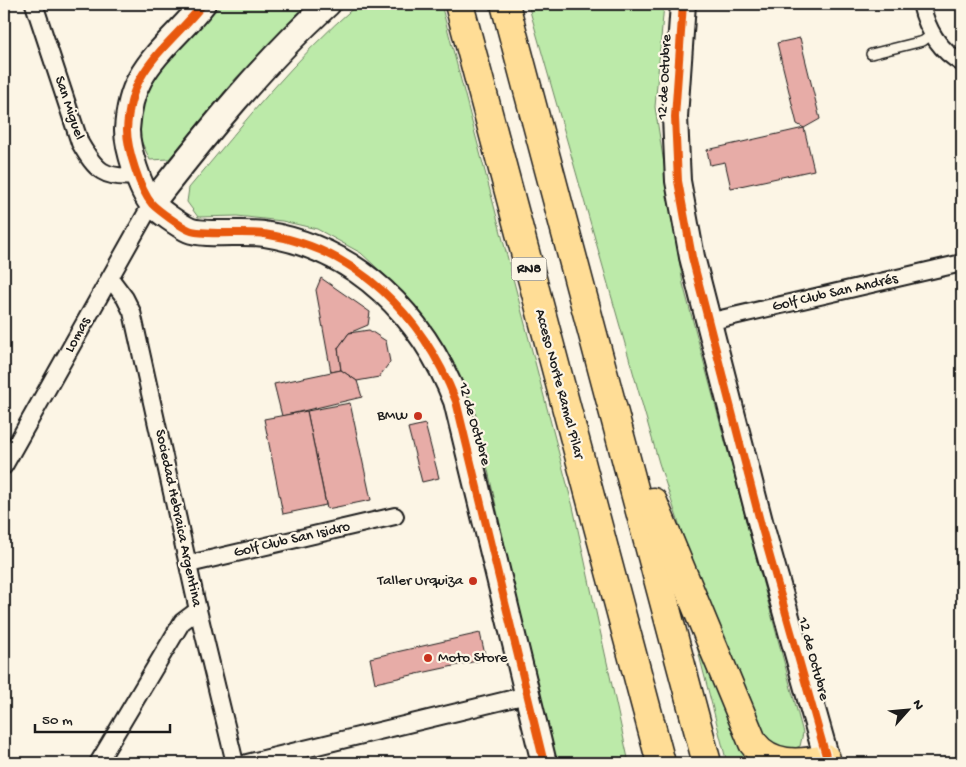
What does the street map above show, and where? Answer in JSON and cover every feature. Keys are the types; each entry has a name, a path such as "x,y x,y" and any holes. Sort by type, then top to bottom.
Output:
{"highway":[{"name":"Acceso Norte Ramal Pilar","path":"459,4 661,763"},
{"path":"505,4 707,763"},
{"path":"611,400 752,743 762,752 782,762 827,761"},
{"path":"599,535 633,709 640,763"}],"street":[{"name":"San Miguel","path":"34,4 80,143 91,162 109,175 122,178 137,176"},
{"name":"12 de Octubre","path":"203,4 140,78 132,101 127,131 137,176 152,203 190,230 263,233 292,240 331,255 370,279 394,299 409,317 436,358 456,401 544,763"},
{"path":"152,203 252,80 298,31 328,4"},
{"name":"12 de Octubre","path":"683,4 675,118 678,180 692,257 827,761"},
{"path":"922,10 931,35 943,49 962,62"},
{"name":"Lomas","path":"6,455 152,203"},
{"name":"Golf Club San Andrés","path":"708,322 962,263"},
{"name":"Sociedad Hebraica Argentina","path":"110,278 125,298 132,312 198,610 235,763"},
{"name":"Golf Club San Isidro","path":"189,564 395,516"},
{"path":"98,763 182,622 198,610"},
{"path":"247,763 527,695"}],"lane":[{"path":"871,54 923,41 931,35"}],"green space":[{"path":"222,4 307,4 236,78 169,159 150,160 138,134 144,96 157,71"},
{"path":"358,4 441,4 573,507 629,763 553,763 474,407 445,347 407,296 361,253 317,229 282,221 237,216 198,217 187,202 189,188 250,116 291,69"},
{"path":"528,4 664,4 655,107 683,284 803,733 800,746 783,754 758,733 697,578 659,463"},
{"path":"690,620 757,763 727,763"}],"building":[{"path":"800,38 820,119 804,128 797,124 777,43"},
{"path":"804,128 814,170 731,188 725,162 710,165 707,150"},
{"path":"321,278 370,312 368,325 349,333 338,348 341,370 331,372 316,290"},
{"path":"369,330 386,341 390,362 379,377 357,381 341,370 338,348 349,333"},
{"path":"341,370 357,381 362,397 282,416 274,384"},
{"path":"350,403 371,500 327,509 307,411"},
{"path":"307,411 326,505 283,514 264,419"},
{"path":"425,424 439,478 422,482 408,428"},
{"name":"Moto Store","path":"480,633 486,659 375,683 370,658"}],"cycle path":[{"path":"203,4 147,68 137,85 133,97 128,117 129,147 147,198 155,207 175,222 195,232 264,234 298,242 329,254 357,271 382,291 405,314 425,341 442,370 456,401 544,763"},
{"path":"683,4 675,117 678,181 692,257 761,525 828,763"}],"place":[{"name":"BMW","path":"418,416"},
{"name":"Taller Urquiza","path":"473,581"},
{"name":"Moto Store","path":"428,658"}]}
